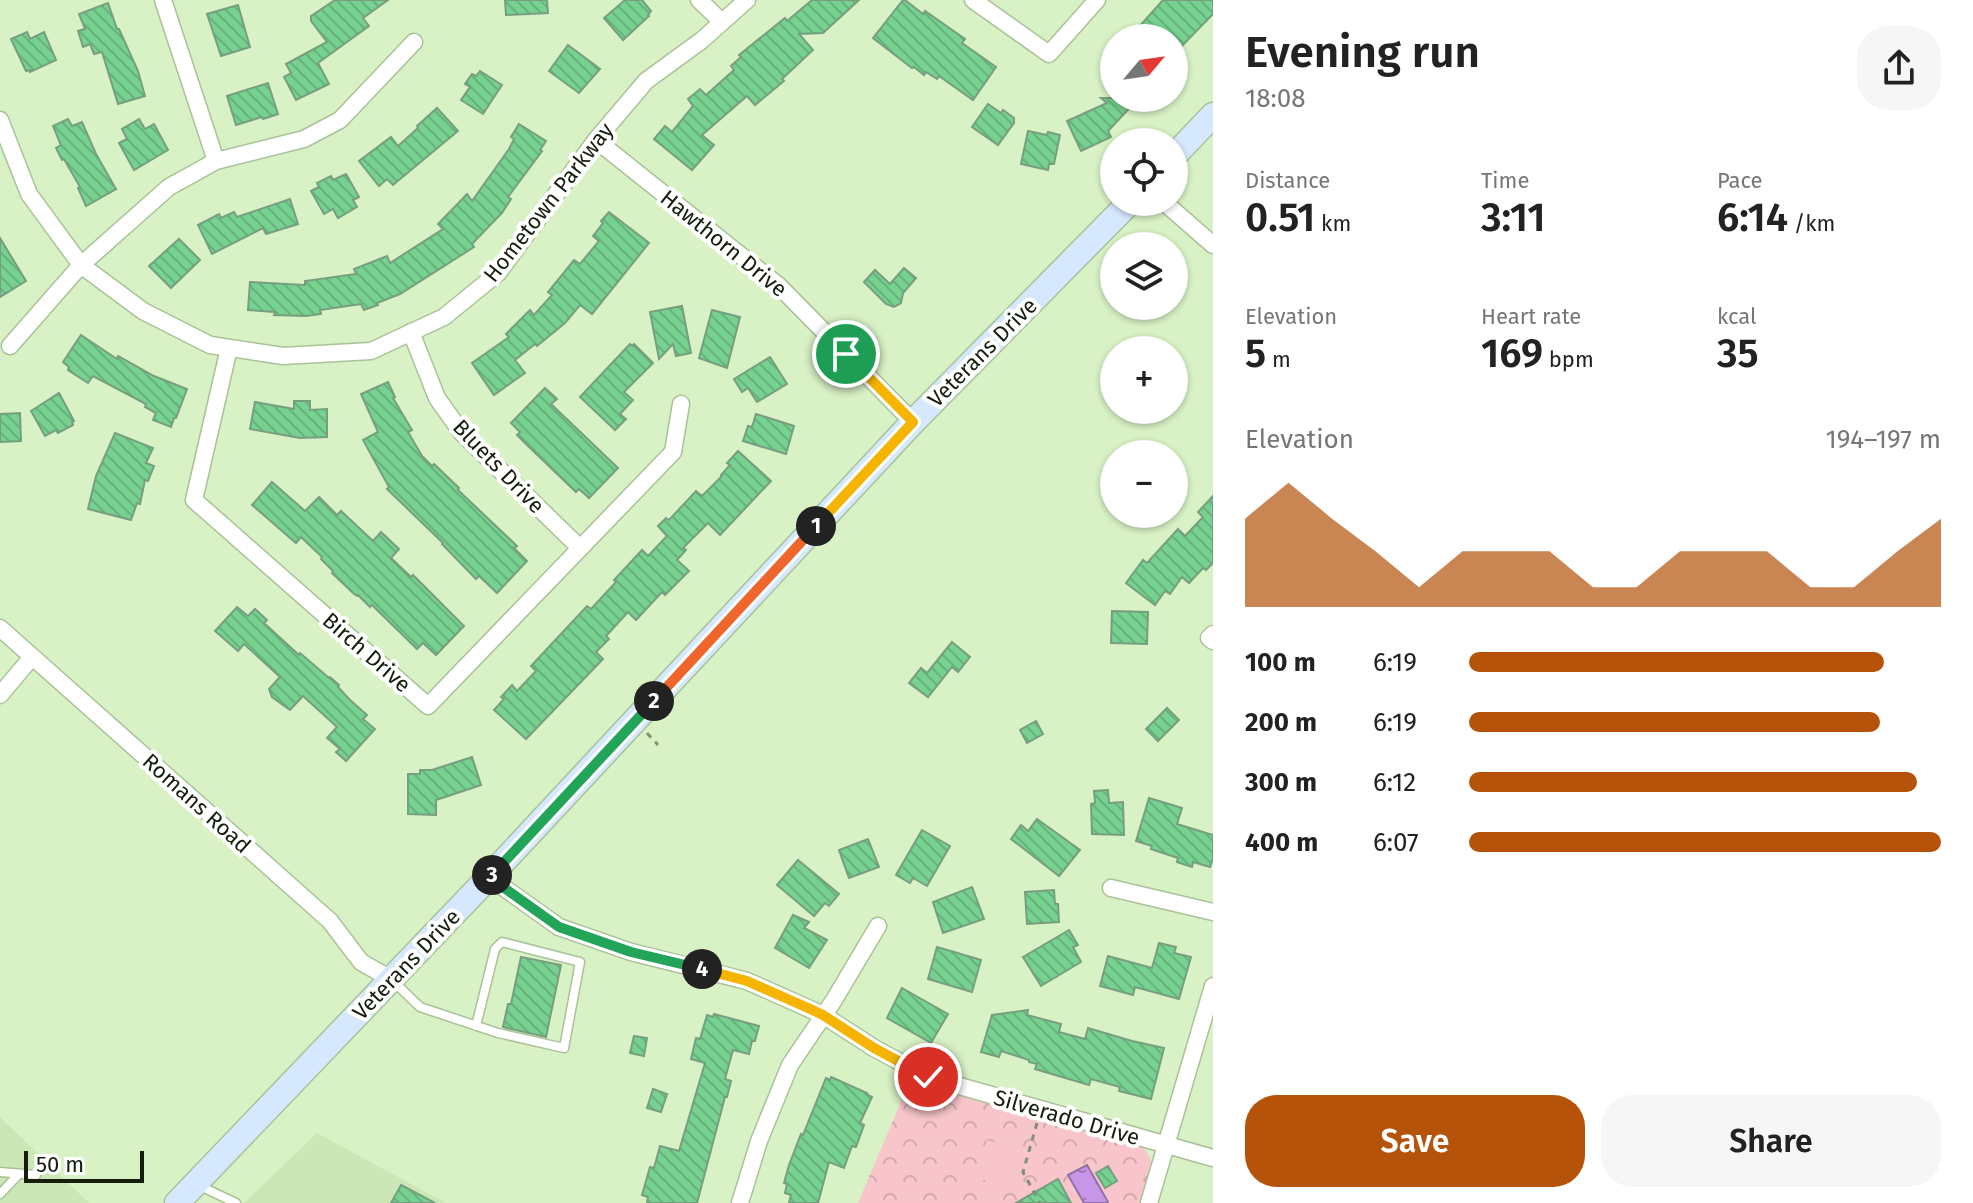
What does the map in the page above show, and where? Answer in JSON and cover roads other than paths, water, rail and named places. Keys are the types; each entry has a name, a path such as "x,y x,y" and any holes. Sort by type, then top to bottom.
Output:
{"main road":[{"path":"1188,141 1213,115"},
{"name":"Veterans Drive","path":"177,1203 489,877 913,422 1116,216"}],"street":[{"path":"163,0 216,161"},
{"path":"699,0 722,22"},
{"name":"Hometown Parkway","path":"0,120 29,194 81,265 143,311 210,345 283,356 371,351 444,317 498,273 596,140 646,81 702,40 747,0"},
{"path":"973,0 1049,54 1097,0"},
{"path":"10,346 81,265 169,187 216,161 304,139 340,120 414,42"},
{"name":"Hawthorn Drive","path":"596,140 779,286 913,422"},
{"path":"1180,216 1213,245"},
{"name":"Bluets Drive","path":"411,332 437,398 462,433 580,548"},
{"name":"Birch Drive","path":"229,348 194,500 428,706 673,452 681,404"},
{"name":"Romans Road","path":"0,628 330,921 361,962 391,979"},
{"path":"0,695 32,657"},
{"name":"Silverado Drive","path":"489,877 559,927 631,952 747,981 823,1015 874,1048 928,1077 1213,1158"},
{"path":"1111,888 1213,912"},
{"path":"740,1203 759,1141 790,1065 878,926"},
{"path":"1149,1203 1213,986"}],"lane":[{"path":"391,979 420,1007 476,1026 498,1033 564,1048 580,962 502,942 495,949 476,1026"},
{"path":"0,1172 36,1175"},
{"path":"0,1194 19,1174"},
{"path":"196,1183 223,1203"},
{"path":"196,1183 236,1203"}],"water":[{"path":"1087,1165 1107,1203 1084,1203 1068,1175"}]}
